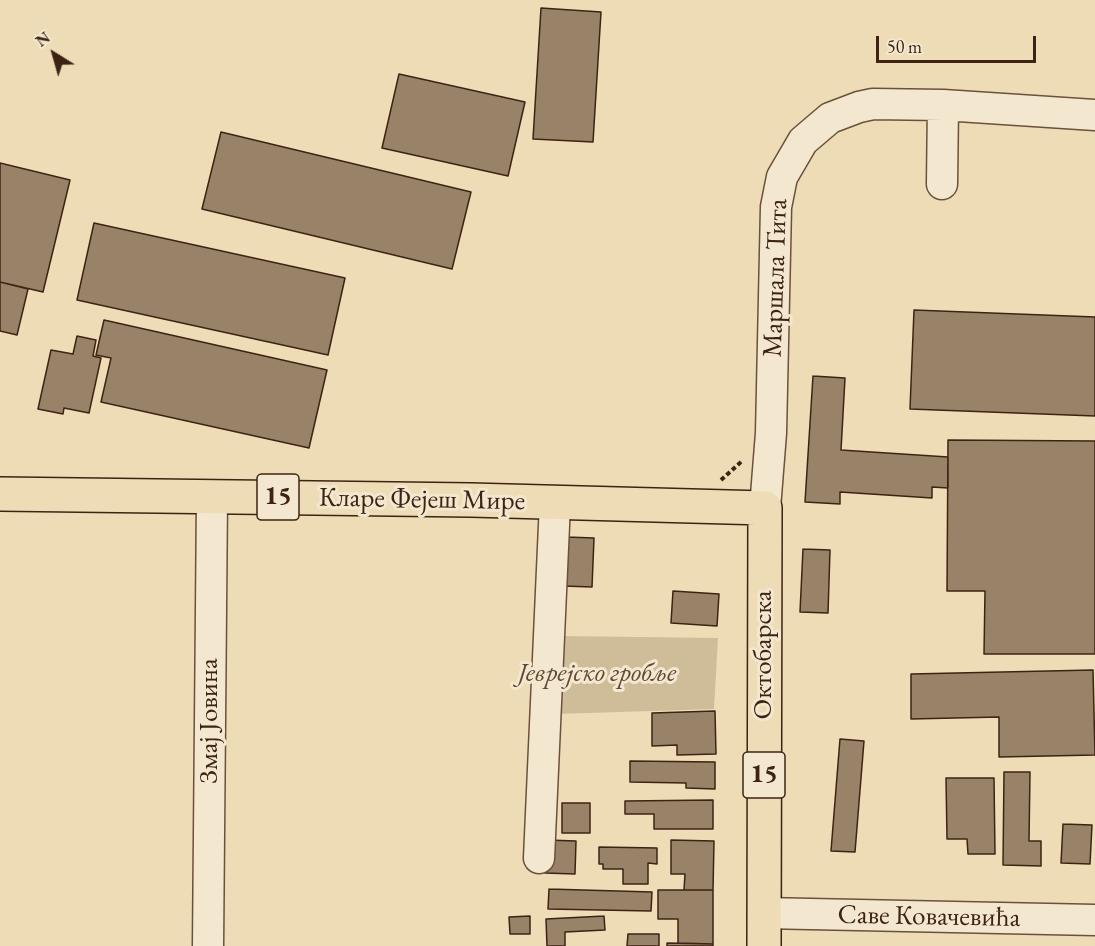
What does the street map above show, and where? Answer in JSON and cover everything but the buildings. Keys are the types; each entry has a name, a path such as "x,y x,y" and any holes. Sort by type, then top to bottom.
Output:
{"main road":[{"name":"Кларе Фејеш Мире","path":"0,494 765,508"},
{"name":"Октобарска","path":"764,946 765,508"}],"street":[{"name":"Маршала Тита","path":"765,508 771,433 776,207 782,177 803,141 815,129 844,112 884,104 1090,109"},
{"path":"942,184 943,105"},
{"name":"Змај Јовина","path":"208,946 212,497"},
{"name":"Кларе Фејеш Мире","path":"539,858 555,503"},
{"name":"Саве Ковачевића","path":"764,913 1095,920"}],"green space":[{"name":"Јеврејско гробље","path":"559,636 718,638 714,709 557,714"}]}
